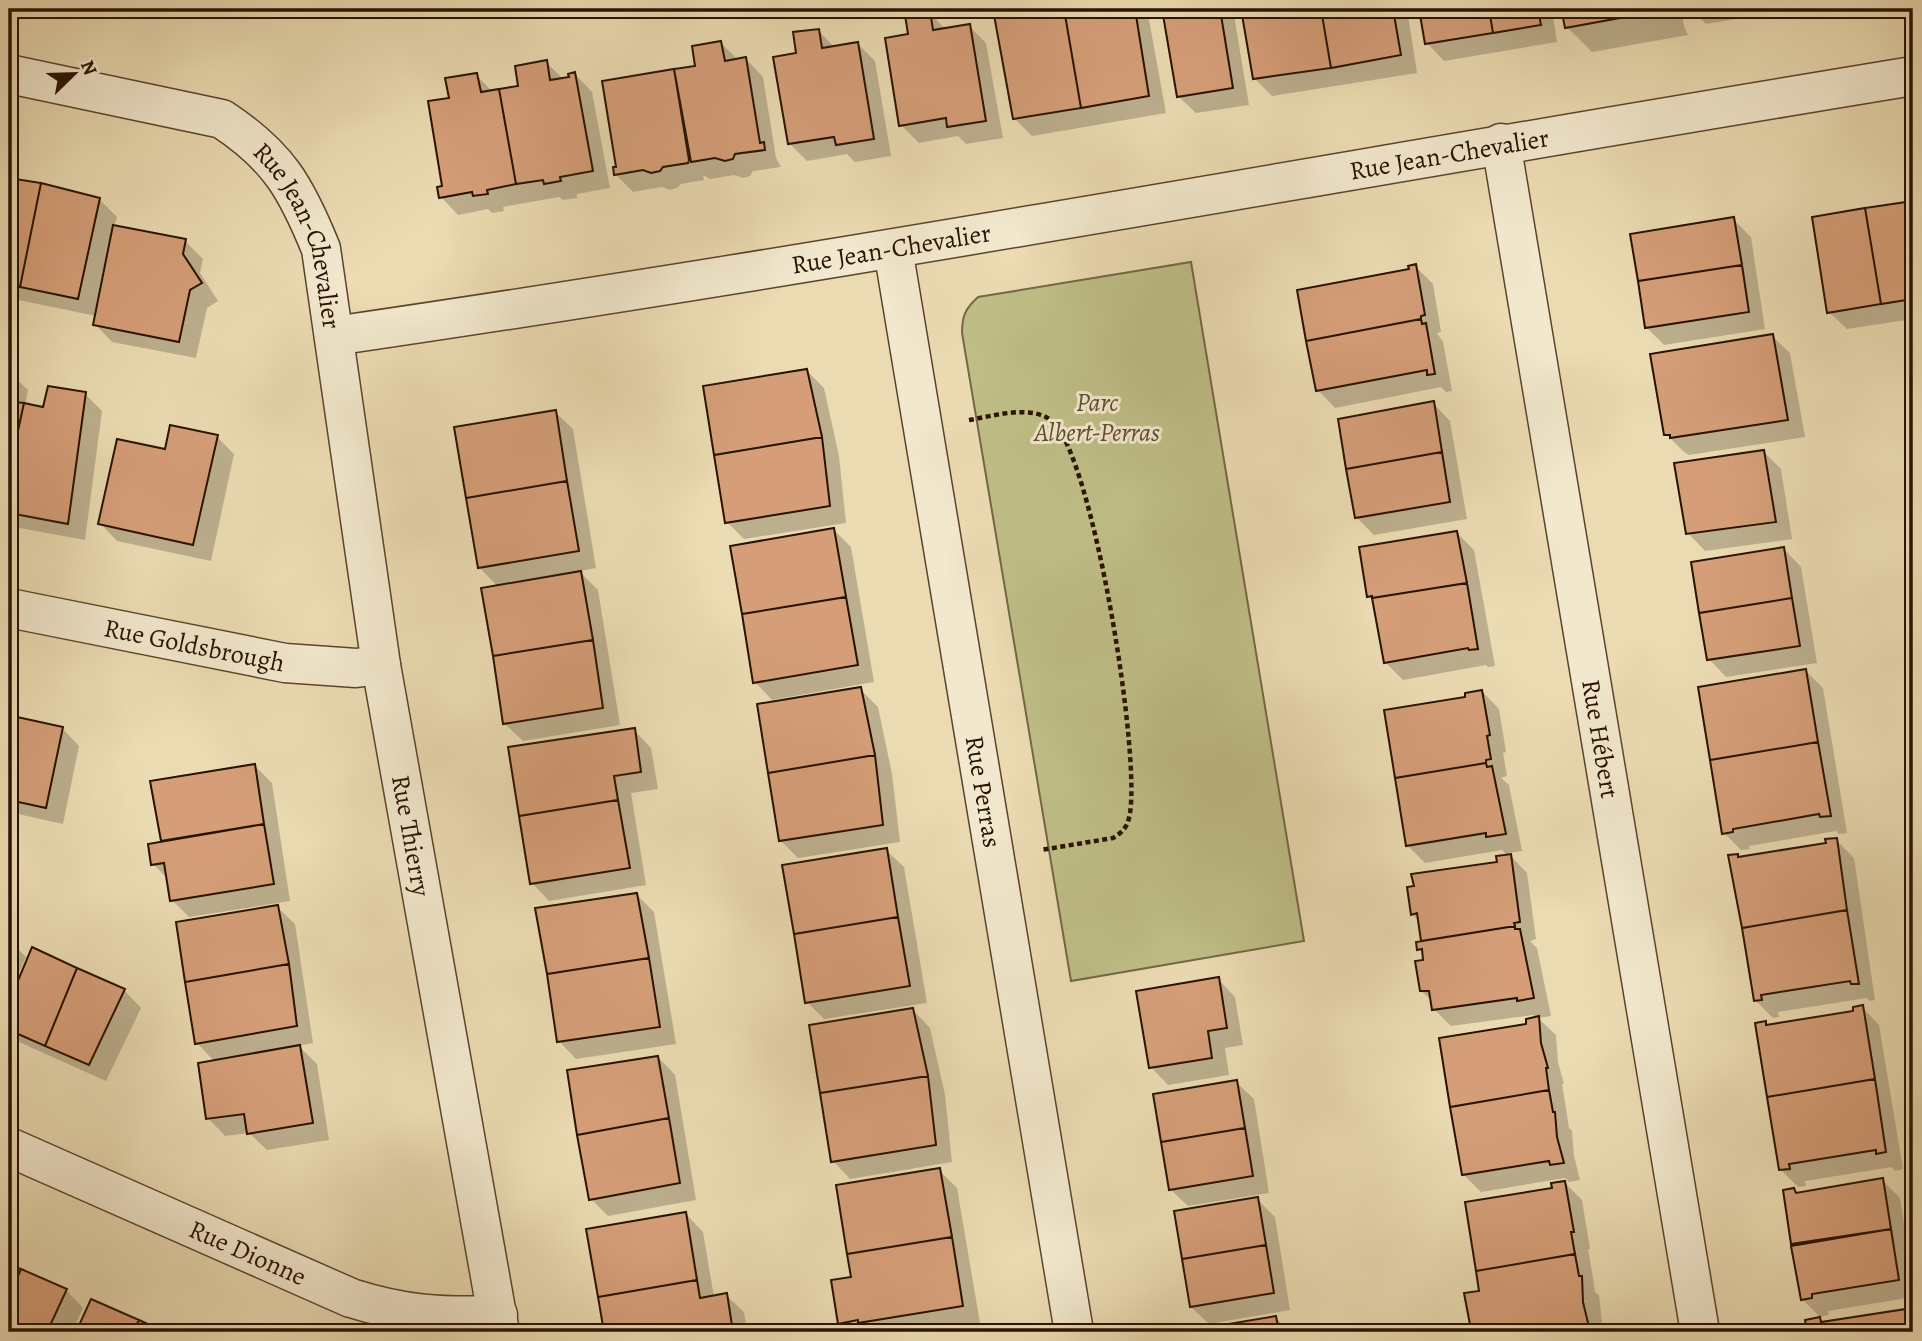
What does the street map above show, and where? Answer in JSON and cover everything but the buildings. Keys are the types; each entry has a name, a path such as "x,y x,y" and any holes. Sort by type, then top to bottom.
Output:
{"street":[{"name":"Rue Jean-Chevalier","path":"9,74 222,118 247,136 271,157 304,205 321,248 334,336 893,249 1501,143 1913,76"},
{"name":"Rue Hébert","path":"1501,143 1700,1332"},
{"name":"Rue Perras","path":"893,249 1074,1332"},
{"name":"Rue Thierry","path":"334,336 381,665 499,1324"},
{"name":"Rue Goldsbrough","path":"9,608 285,663 356,668 381,665"},
{"name":"Rue Dionne","path":"9,1147 351,1298 384,1308 499,1324"}],"path":[{"path":"969,420 1035,413 1050,420 1061,431 1077,471 1098,542 1125,699 1132,772 1129,821 1122,831 1112,838 1041,850"}],"green space":[{"name":"Parc Albert-Perras","path":"1191,262 1304,941 1071,981 962,333 963,322 967,309 978,297"}]}
